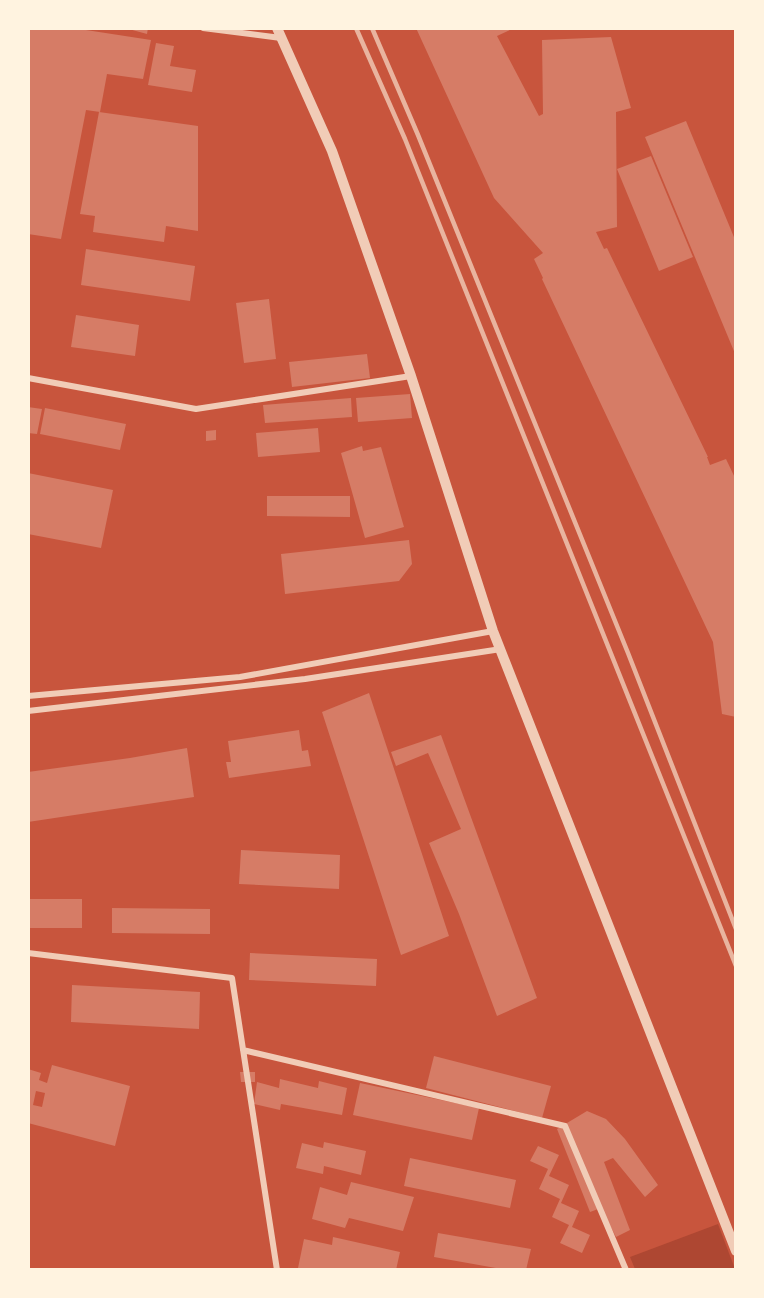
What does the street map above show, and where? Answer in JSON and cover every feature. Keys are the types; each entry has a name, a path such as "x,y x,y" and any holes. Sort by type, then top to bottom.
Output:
{"street":[{"path":"203,28 279,33 332,151 411,376 493,631 735,1251"},
{"path":"28,378 196,409 411,376"},
{"path":"28,696 240,677 493,631"},
{"path":"28,711 305,679 501,649"},
{"path":"28,954 232,978 277,1269"},
{"path":"243,1050 565,1126 626,1269"}],"shaded area":[{"path":"718,1224 735,1269 635,1269 630,1257"}],"building":[{"path":"28,28 73,28 151,40 143,79 107,74 100,112 86,110 61,239 28,234"},
{"path":"125,28 148,28 147,34"},
{"path":"416,28 514,28 497,36 539,116 543,114 542,40 611,37 631,108 616,112 617,227 596,232 604,249 607,248 710,465 726,459 736,480 736,717 722,714 713,642 542,279 534,259 543,253 494,198"},
{"path":"156,43 174,46 170,66 196,70 192,92 148,85"},
{"path":"99,112 198,126 198,231 166,226 164,242 93,232 95,216 80,214"},
{"path":"686,121 736,242 736,356 645,137"},
{"path":"651,156 693,257 659,271 617,169"},
{"path":"86,249 195,266 190,301 81,285"},
{"path":"269,299 276,359 244,363 236,303"},
{"path":"76,315 139,325 135,356 71,347"},
{"path":"367,354 370,378 292,387 289,362"},
{"path":"410,394 412,418 358,422 356,398"},
{"path":"351,398 352,417 265,423 263,405"},
{"path":"28,407 42,409 37,434 28,433"},
{"path":"45,408 126,424 120,450 40,434"},
{"path":"318,428 320,452 258,457 256,433"},
{"path":"216,430 216,440 206,441 206,431"},
{"path":"362,446 363,451 381,447 404,527 365,538 341,453"},
{"path":"28,473 113,490 101,548 28,534"},
{"path":"267,496 350,496 350,517 267,516"},
{"path":"409,540 412,564 399,581 285,594 281,554"},
{"path":"369,693 449,936 401,955 322,712"},
{"path":"299,730 302,751 308,750 311,766 229,778 226,762 231,762 228,741"},
{"path":"441,735 537,998 497,1016 459,914 429,843 461,829 428,753 396,766 391,752"},
{"path":"187,748 194,797 28,822 28,772"},
{"path":"241,850 340,855 339,889 239,884"},
{"path":"28,899 82,899 82,928 28,928"},
{"path":"112,908 210,909 210,934 112,933"},
{"path":"250,953 377,959 376,986 249,980"},
{"path":"72,985 200,992 199,1029 71,1022"},
{"path":"434,1056 551,1086 542,1118 426,1088"},
{"path":"52,1065 130,1086 115,1146 28,1123 28,1069 41,1073 39,1080 47,1083","holes":["36,1091 45,1093 42,1107 33,1105"]},
{"path":"240,1072 255,1072 255,1082 241,1082"},
{"path":"280,1079 318,1088 319,1081 347,1088 342,1115 281,1104 280,1110 254,1104 257,1082 279,1088"},
{"path":"360,1083 479,1108 472,1140 353,1115"},
{"path":"587,1111 606,1119 625,1139 658,1185 645,1197 613,1158 604,1162 630,1230 616,1237 601,1208 590,1212 557,1129"},
{"path":"324,1142 366,1151 361,1175 324,1166 323,1174 296,1168 302,1143 323,1148"},
{"path":"538,1146 559,1155 549,1176 569,1185 561,1203 579,1211 572,1227 590,1235 582,1253 560,1243 569,1225 552,1217 560,1199 539,1189 548,1169 530,1161"},
{"path":"410,1158 516,1180 510,1208 404,1186"},
{"path":"351,1182 414,1197 403,1231 349,1218 345,1228 312,1219 320,1187 347,1195"},
{"path":"438,1233 531,1249 526,1270 507,1270 434,1257"},
{"path":"333,1237 400,1252 396,1270 304,1270 298,1268 304,1239 332,1245"}],"railway":[{"path":"356,28 405,139 736,966"},
{"path":"372,28 418,135 628,653 736,929"}]}
